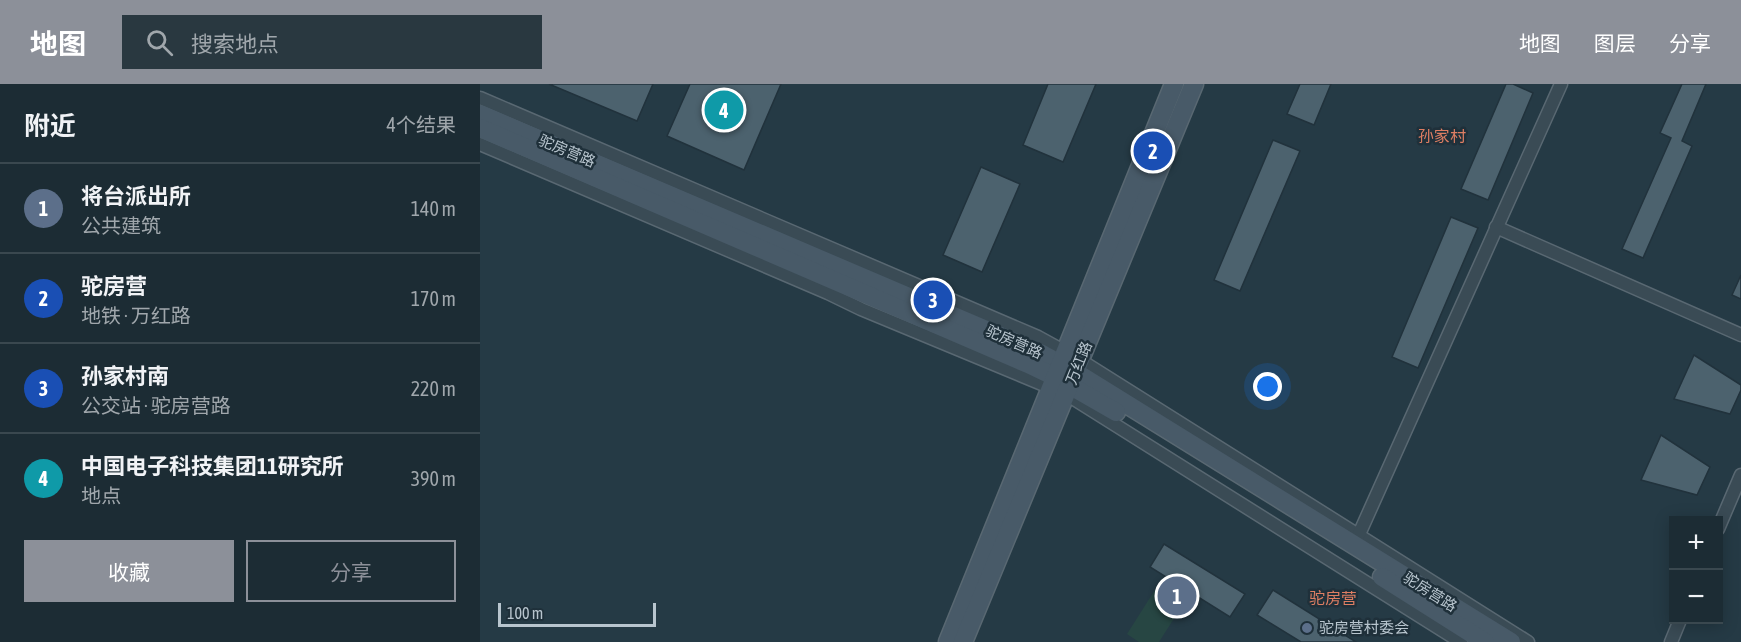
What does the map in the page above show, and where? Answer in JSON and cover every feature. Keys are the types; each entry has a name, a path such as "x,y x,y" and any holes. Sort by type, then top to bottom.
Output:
{"street":[{"name":"万红路","path":"963,642 1174,84"},
{"name":"万红路","path":"948,642 1194,84"},
{"path":"1528,642 1357,540 1561,84"},
{"path":"480,98 1038,337 1065,374"},
{"name":"驼房营路","path":"480,114 1040,353 1065,374 1144,429 1485,642"},
{"name":"驼房营路","path":"480,128 834,279 1065,374 1357,540 1511,642"},
{"path":"480,144 861,309 1065,374 1461,642"},
{"path":"1496,227 1741,335"},
{"path":"1723,519 1741,475"},
{"path":"1671,642 1678,624"}],"green space":[{"path":"1160,582 1187,598 1159,642 1139,642 1127,634"}],"building":[{"path":"549,84 653,84 637,121"},
{"path":"690,84 781,84 744,170 667,136"},
{"path":"1048,84 1096,84 1063,162 1023,145"},
{"path":"1300,84 1331,84 1314,125 1287,114"},
{"path":"1506,84 1513,84 1533,93 1488,200 1461,189"},
{"path":"1682,84 1706,84 1682,141 1692,146 1643,258 1622,249 1671,138 1660,133"},
{"path":"1273,140 1300,151 1240,291 1214,280"},
{"path":"981,167 1020,184 982,272 943,255"},
{"path":"1451,217 1478,228 1418,368 1392,357"},
{"path":"1741,275 1741,299 1732,295"},
{"path":"1694,355 1741,385 1730,414 1674,399"},
{"path":"1661,435 1710,467 1697,495 1641,480"},
{"path":"1164,544 1245,594 1230,617 1150,567"},
{"name":"驼房营村委会","path":"1273,590 1356,642 1301,642 1257,615"}],"place":[{"name":"中国电子科技集团11研究所","path":"724,110"},
{"name":"驼房营","path":"1153,151"},
{"name":"孙家村南","path":"933,300"},
{"name":"将台派出所","path":"1177,596"},
{"name":"驼房营村委会","path":"1307,628"}],"district":[{"name":"孙家村","path":"1442,136"},
{"name":"驼房营","path":"1333,598"}]}
